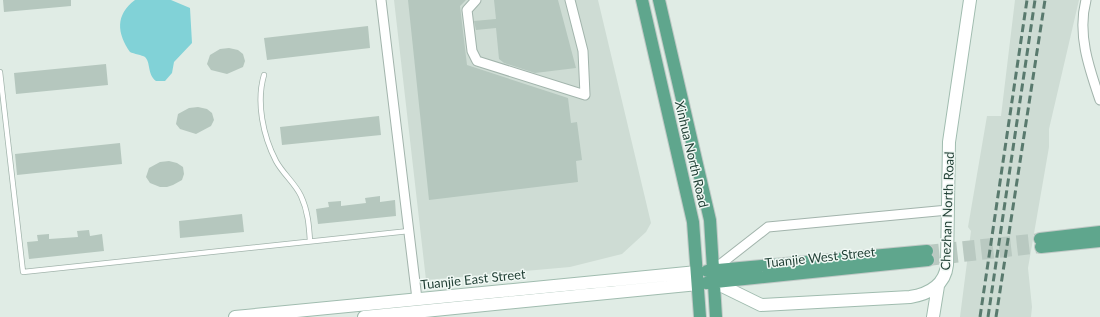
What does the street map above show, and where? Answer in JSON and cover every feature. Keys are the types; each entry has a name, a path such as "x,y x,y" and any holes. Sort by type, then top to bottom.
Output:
{"main road":[{"name":"Xinhua North Road","path":"642,0 693,222 700,317"},
{"name":"Xinhua North Road","path":"659,0 710,220 716,317"},
{"name":"Chezhan North Road","path":"714,276 761,305 910,297 921,295 938,286 946,273 949,142 970,0"},
{"path":"1100,232 1040,243 1100,241"},
{"name":"Tuanjie West Street","path":"714,276 927,256"},
{"name":"Tuanjie East Street","path":"235,317 697,272 714,276"},
{"name":"Tuanjie East Street","path":"364,317 698,284 714,276"},
{"path":"933,317 938,286"}],"street":[{"path":"382,0 417,299"},
{"path":"476,0 467,10 472,51 477,61 585,95 583,51 570,0"},
{"path":"1086,0 1082,16 1087,62 1100,100"},
{"path":"714,276 768,227 948,210"}],"lane":[{"path":"0,72 22,272 409,231"},
{"path":"264,74 260,100 266,134 276,160 300,195 306,208 310,241"}],"shaded area":[{"path":"394,0 598,0 651,223 646,232 622,254 570,267 426,280"},
{"path":"1015,0 1079,0 1049,129 1049,147 1028,268 1032,307 1031,317 960,317 971,231 968,227 987,116 1001,116"}],"water":[{"path":"135,0 171,0 190,8 192,43 174,62 172,73 165,81 156,81 153,78 147,59 130,52 122,38 120,24 121,18 124,12"}],"building":[{"path":"3,0 71,0 71,6 4,12"},
{"path":"408,0 466,0 460,6 467,65 568,98 571,123 577,122 582,160 576,161 578,182 429,200"},
{"path":"494,0 558,0 576,68 535,73 504,63 499,59 496,28 476,30 474,21 496,19"},
{"path":"368,26 370,48 267,60 264,38"},
{"path":"229,48 238,50 243,54 245,61 243,67 227,74 211,70 207,64 210,55 220,49"},
{"path":"106,64 108,85 16,94 14,73"},
{"path":"198,107 207,109 212,113 214,120 211,126 196,134 180,129 176,124 178,114 189,108"},
{"path":"379,116 381,135 282,145 280,127"},
{"path":"120,143 122,164 17,175 15,154"},
{"path":"169,161 177,163 183,167 184,174 182,180 167,187 160,187 150,183 146,177 149,168 160,162"},
{"path":"380,196 380,202 395,200 396,216 318,224 316,209 329,207 328,202 341,201 341,206 366,203 365,198"},
{"path":"242,214 244,232 180,238 179,221"},
{"path":"89,230 90,236 102,234 104,251 29,259 27,242 38,241 37,235 49,234 49,239 78,237 77,231"}],"tunnel":[{"path":"927,251 1040,239"},
{"path":"928,260 1041,247"}],"railway":[{"path":"980,317 1027,0"},
{"path":"988,317 1035,0"},
{"path":"996,317 1045,0"}]}
